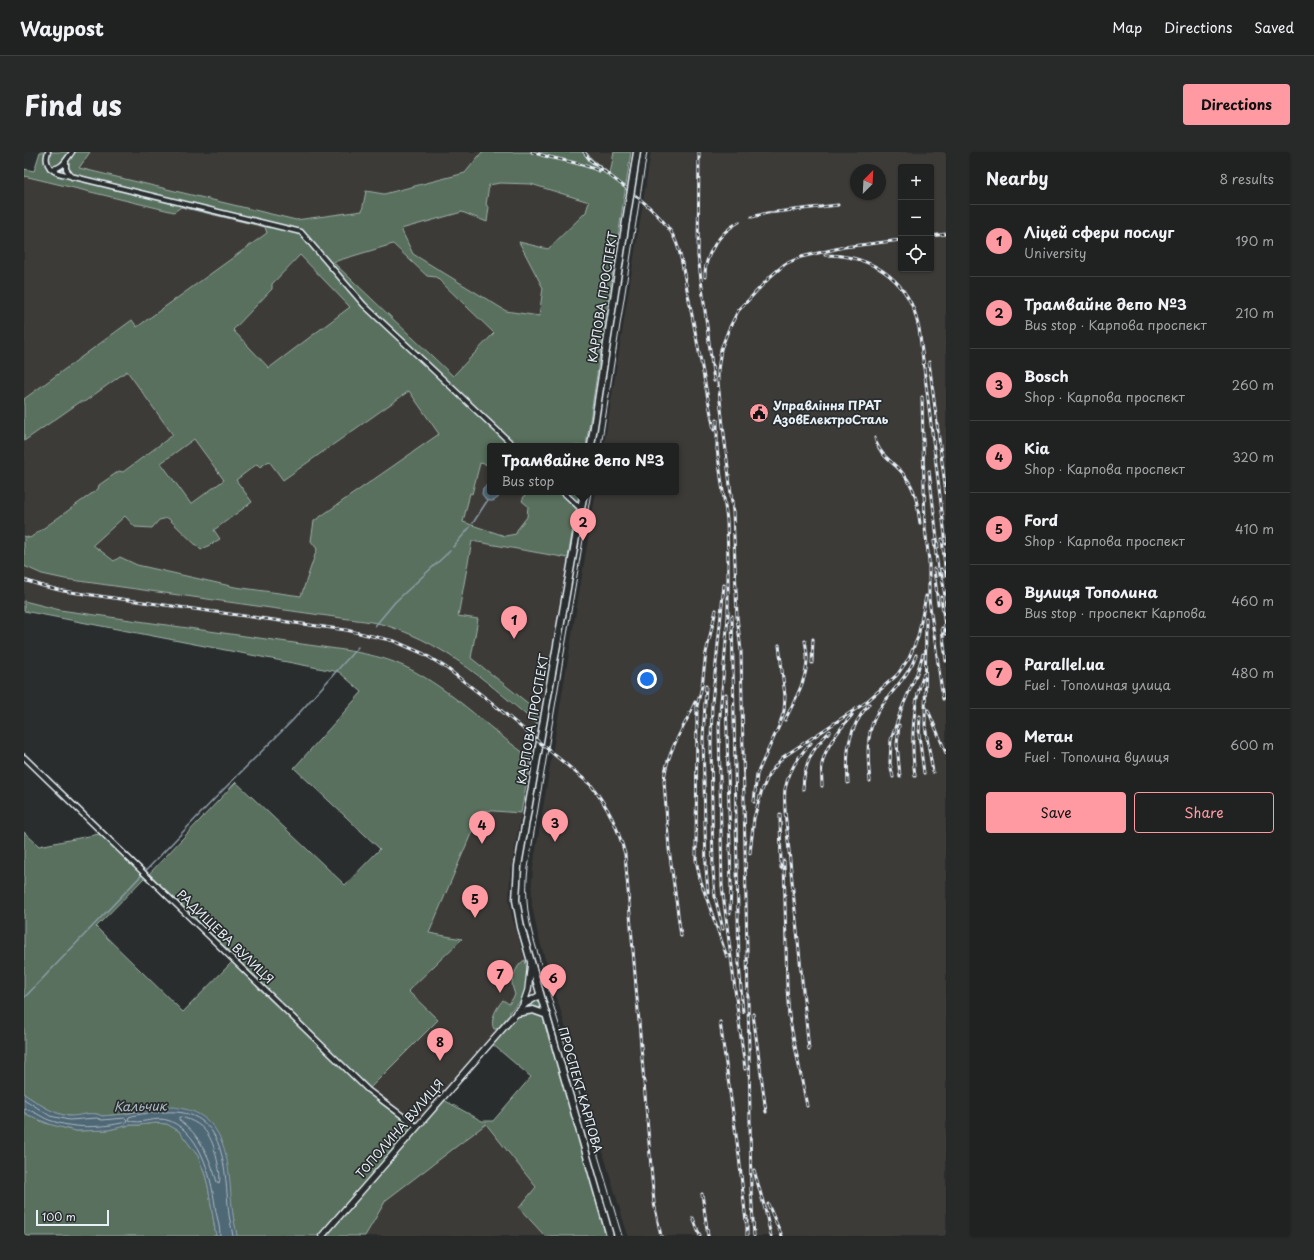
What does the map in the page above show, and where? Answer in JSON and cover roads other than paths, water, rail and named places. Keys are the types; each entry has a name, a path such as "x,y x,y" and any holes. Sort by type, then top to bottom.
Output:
{"main road":[{"name":"КАРПОВА ПРОСПЕКТ","path":"591,443 637,152"},
{"name":"КАРПОВА ПРОСПЕКТ","path":"527,949 517,911 516,889 518,866 583,495"},
{"name":"ПРОСПЕКТ КАРПОВА","path":"527,949 610,1236"},
{"path":"522,1008 528,990 531,962"},
{"name":"ТОПОЛИНА ВУЛИЦЯ","path":"322,1236 416,1126 516,1013 531,1000 540,995"},
{"path":"516,1013 533,1010 547,1015"}],"street":[{"path":"48,152 46,161 49,168 58,173 301,232 364,306 511,443"},
{"path":"49,168 58,168 72,152"},
{"path":"67,159 66,169 72,177"},
{"path":"566,495 581,509"},
{"name":"РАДИЩЕВА ВУЛИЦЯ","path":"24,757 368,1090 416,1126"}],"water":[{"path":"487,485 487,495 499,495 498,498 493,501 487,501 482,494 483,488"},
{"path":"24,1094 50,1110 68,1116 89,1114 98,1114 102,1116 120,1115 156,1108 174,1107 192,1111 205,1119 215,1129 222,1141 229,1170 233,1215 237,1236 216,1236 205,1175 198,1156 179,1131 167,1124 156,1123 130,1125 108,1130 76,1131 52,1125 26,1114 24,1111"}],"waterway":[{"path":"473,523 487,501"},
{"path":"453,547 470,527"},
{"path":"375,626 395,602 450,551"},
{"path":"24,998 223,790 292,721 358,647"}],"tram line":[{"path":"601,443 647,152"},
{"path":"590,495 528,868 527,894 529,920 533,937 622,1236"}],"railway":[{"path":"532,152 583,165 599,171"},
{"path":"584,152 590,160 645,203 664,222 674,238 681,258 714,430"},
{"path":"699,152 698,256 714,381"},
{"path":"752,217 767,213 838,205"},
{"path":"705,277 707,261 714,245 732,226 739,222"},
{"path":"934,236 946,234"},
{"path":"754,1236 751,1190 741,651 737,617 733,511 718,383 721,349 738,311 771,276 785,264 801,257 844,247 898,240"},
{"path":"825,255 853,258 878,268 890,276 899,285 914,310 919,328 946,544"},
{"path":"929,362 946,493"},
{"path":"922,397 925,528 929,561 929,599 943,699"},
{"path":"717,420 717,449 727,520 728,561 728,616 719,727 722,886 745,1069"},
{"path":"875,438 880,450 901,471 912,487 916,498 920,523"},
{"path":"929,471 938,547"},
{"path":"942,539 946,575"},
{"path":"934,541 939,575"},
{"path":"934,569 938,604"},
{"path":"941,569 946,604"},
{"path":"24,580 63,591 346,630 394,641 424,654 445,667 492,703 591,785 612,818 625,854 654,1203 661,1236"},
{"path":"723,929 715,897 713,870 711,744 712,703 724,585"},
{"path":"750,853 754,818 761,793 769,774 783,757 865,703 897,675 909,658 918,637 926,596"},
{"path":"941,597 946,634"},
{"path":"716,610 706,653 702,686 697,706 696,860 700,879 727,957"},
{"path":"732,616 739,965 743,1012"},
{"path":"926,618 925,726 933,772"},
{"path":"942,628 946,661"},
{"path":"812,663 813,639"},
{"path":"785,720 803,681 807,665 807,650 805,641"},
{"path":"754,802 757,774 779,726 784,711 785,696 779,645"},
{"path":"893,777 890,763 891,740 923,654"},
{"path":"870,781 868,750 870,731 873,722 883,704 910,669 916,655"},
{"path":"915,776 913,751 915,711 924,674"},
{"path":"706,686 703,738 706,868 708,892"},
{"path":"726,694 731,886 730,913"},
{"path":"681,936 669,849 664,781 668,760 695,702"},
{"path":"848,783 847,761 852,732 856,723 869,704"},
{"path":"928,710 946,753"},
{"path":"822,786 822,764 824,757 834,738 852,715"},
{"path":"920,716 919,735 924,773"},
{"path":"899,725 897,744 900,777"},
{"path":"803,789 805,772 810,757 818,744 830,731"},
{"path":"809,1050 785,811 785,789 792,770 802,753 811,743"},
{"path":"780,814 781,868"},
{"path":"784,861 789,1016 807,1106"},
{"path":"753,1014 766,1112"},
{"path":"720,1022 739,1156 746,1222"},
{"path":"754,1170 771,1236"},
{"path":"702,1194 708,1236"},
{"path":"768,1204 782,1236"},
{"path":"747,1217 747,1236"},
{"path":"693,1218 700,1236"}],"place":[{"name":"Управління ПРАТ АзовЕлектроСталь","path":"759,413"},
{"name":"Трамвайне депо №3","path":"583,541"},
{"name":"Ліцей сфери послуг","path":"514,639"},
{"name":"Bosch","path":"555,842"},
{"name":"Kia","path":"482,844"},
{"name":"Ford","path":"475,918"},
{"name":"Parallel.ua","path":"500,993"},
{"name":"Вулиця Тополина","path":"553,997"},
{"name":"Метан","path":"440,1061"}],"water label":[{"name":"Кальчик","path":"140,1106"}]}
